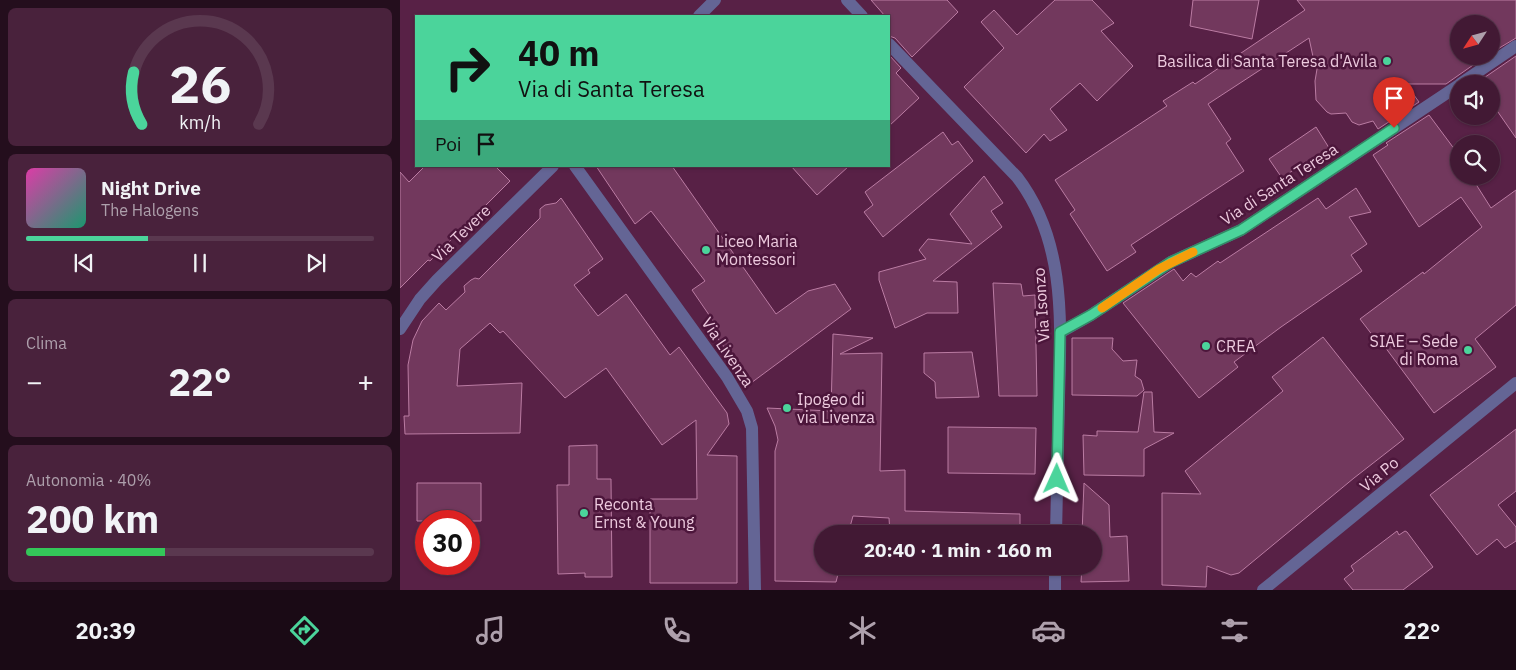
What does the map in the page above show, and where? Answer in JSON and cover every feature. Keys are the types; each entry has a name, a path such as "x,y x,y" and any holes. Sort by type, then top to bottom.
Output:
{"street":[{"path":"700,15 715,0"},
{"path":"847,0 861,15"},
{"name":"Via Isonzo","path":"890,45 1007,166 1031,198 1042,219 1054,257 1060,332 1056,525"},
{"name":"Via di Santa Teresa","path":"1473,75 1516,46"},
{"name":"Via di Santa Teresa","path":"1060,332 1091,315 1171,262 1241,230 1450,91"},
{"name":"Via Tevere","path":"400,330 420,299 437,280 552,167"},
{"name":"Via Livenza","path":"577,167 727,377 747,411 752,428 755,590"},
{"name":"Via Po","path":"1263,590 1516,383"},
{"path":"1055,575 1055,590"}],"building":[{"path":"871,0 947,0 958,12 912,57 895,38 890,36 890,15 884,15"},
{"path":"1055,0 1092,0 1114,23 1101,31 1133,66 1097,101 1080,83 1050,109 1067,130 1050,141 1044,134 1026,153 964,87 1004,48 981,22 994,10 1017,35"},
{"path":"1193,0 1259,0 1252,39 1190,26"},
{"path":"1297,0 1516,0 1516,38 1500,48 1500,15 1450,15 1450,65 1473,65 1459,75 1450,75 1450,81 1446,84 1406,84 1419,102 1378,129 1373,121 1359,125 1352,122 1346,113 1331,114 1316,100 1315,81 1317,69 1309,38 1208,104 1231,139 1226,143 1244,171 1131,245 1136,252 1107,271 1070,214 1075,210 1055,180 1167,106 1163,101 1193,82 1195,84 1305,10"},
{"path":"890,56 901,68 896,73 919,98 890,125"},
{"path":"1516,56 1516,138 1500,115 1500,75 1488,75"},
{"path":"1429,115 1450,143 1450,185 1476,185 1491,208 1516,190 1516,305 1475,339 1496,367 1434,413 1385,347 1383,349 1360,319 1423,272 1424,274 1482,227 1461,197 1419,227 1373,155 1388,145 1386,143"},
{"path":"1316,127 1331,151 1308,166 1305,162 1282,178 1269,159"},
{"path":"943,132 952,145 958,141 973,161 883,237 864,212 873,205 865,192"},
{"path":"424,167 496,167 510,181 430,261 428,260 400,288 400,172 409,182"},
{"name":"Liceo Maria Montessori","path":"597,167 673,167 776,314 808,291 835,284 851,309 751,383 713,332 718,328 692,290 705,281 651,211 635,224"},
{"path":"792,167 848,167 817,195"},
{"path":"984,176 1003,203 991,211 1002,227 933,281 957,282 958,313 927,313 895,328 879,280 879,272 926,259 919,250 928,239 972,244 950,214"},
{"path":"1356,188 1371,212 1349,217 1367,244 1351,255 1362,271 1234,362 1238,367 1199,398 1123,303 1174,269 1183,281 1191,273 1196,277 1318,198 1326,209"},
{"path":"561,198 603,259 588,270 590,273 574,285 598,316 626,294 670,355 679,347 727,413 729,424 707,455 737,456 737,583 650,583 650,499 697,499 696,420 662,445 606,368 565,398 503,331 500,333 490,323 460,349 457,386 522,383 520,433 405,434 404,416 409,416 408,365 413,340 422,321 439,303 446,310 465,292 464,286 475,278 479,279 540,218 540,209 545,205 556,203"},
{"path":"993,283 1021,284 1023,296 1035,295 1037,396 999,396"},
{"path":"833,334 873,338 840,354 882,353 880,471 905,470 905,511 1020,514 1020,525 889,525 889,518 853,516 850,525 814,525 814,575 838,575 836,582 775,581 775,451 778,440 775,426 767,408 831,411"},
{"path":"1323,337 1404,439 1239,573 1231,575 1207,566 1206,587 1162,585 1162,493 1201,494 1185,471 1283,391 1272,377"},
{"path":"1072,338 1113,338 1112,349 1123,361 1137,360 1135,376 1141,380 1144,390 1137,396 1072,395"},
{"path":"972,352 979,397 936,398 935,382 924,373 924,353"},
{"path":"1144,392 1152,392 1154,432 1174,433 1144,449 1144,476 1084,475 1083,435 1097,436 1097,431 1138,432"},
{"path":"948,427 1036,428 1035,474 948,473"},
{"path":"1516,429 1516,491 1498,505 1516,527 1516,541 1505,548 1497,539 1477,555 1430,495"},
{"name":"Reconta Ernst & Young","path":"597,445 597,479 611,479 612,577 585,577 585,573 558,574 557,485 569,485 569,446"},
{"path":"417,483 481,483 481,521 480,510 417,510"},
{"path":"1084,483 1109,505 1110,537 1127,536 1129,581 1081,582 1081,575 1102,575 1102,525 1082,525"},
{"path":"1397,531 1399,535 1405,531 1407,532 1433,567 1403,590 1353,590 1344,579 1354,571 1351,566"}],"slow traffic":[{"path":"1102,308 1159,269 1193,252"}],"place":[{"name":"Basilica di Santa Teresa d'Avila","path":"1387,61"},
{"name":"Liceo Maria Montessori","path":"706,250"},
{"name":"CREA","path":"1206,346"},
{"name":"SIAE – Sede di Roma","path":"1468,350"},
{"name":"Ipogeo di via Livenza","path":"787,408"},
{"name":"Reconta Ernst & Young","path":"584,513"}],"route":[{"path":"1057,479 1060,332 1106,306 1171,262 1186,254 1228,238 1394,128"}]}
